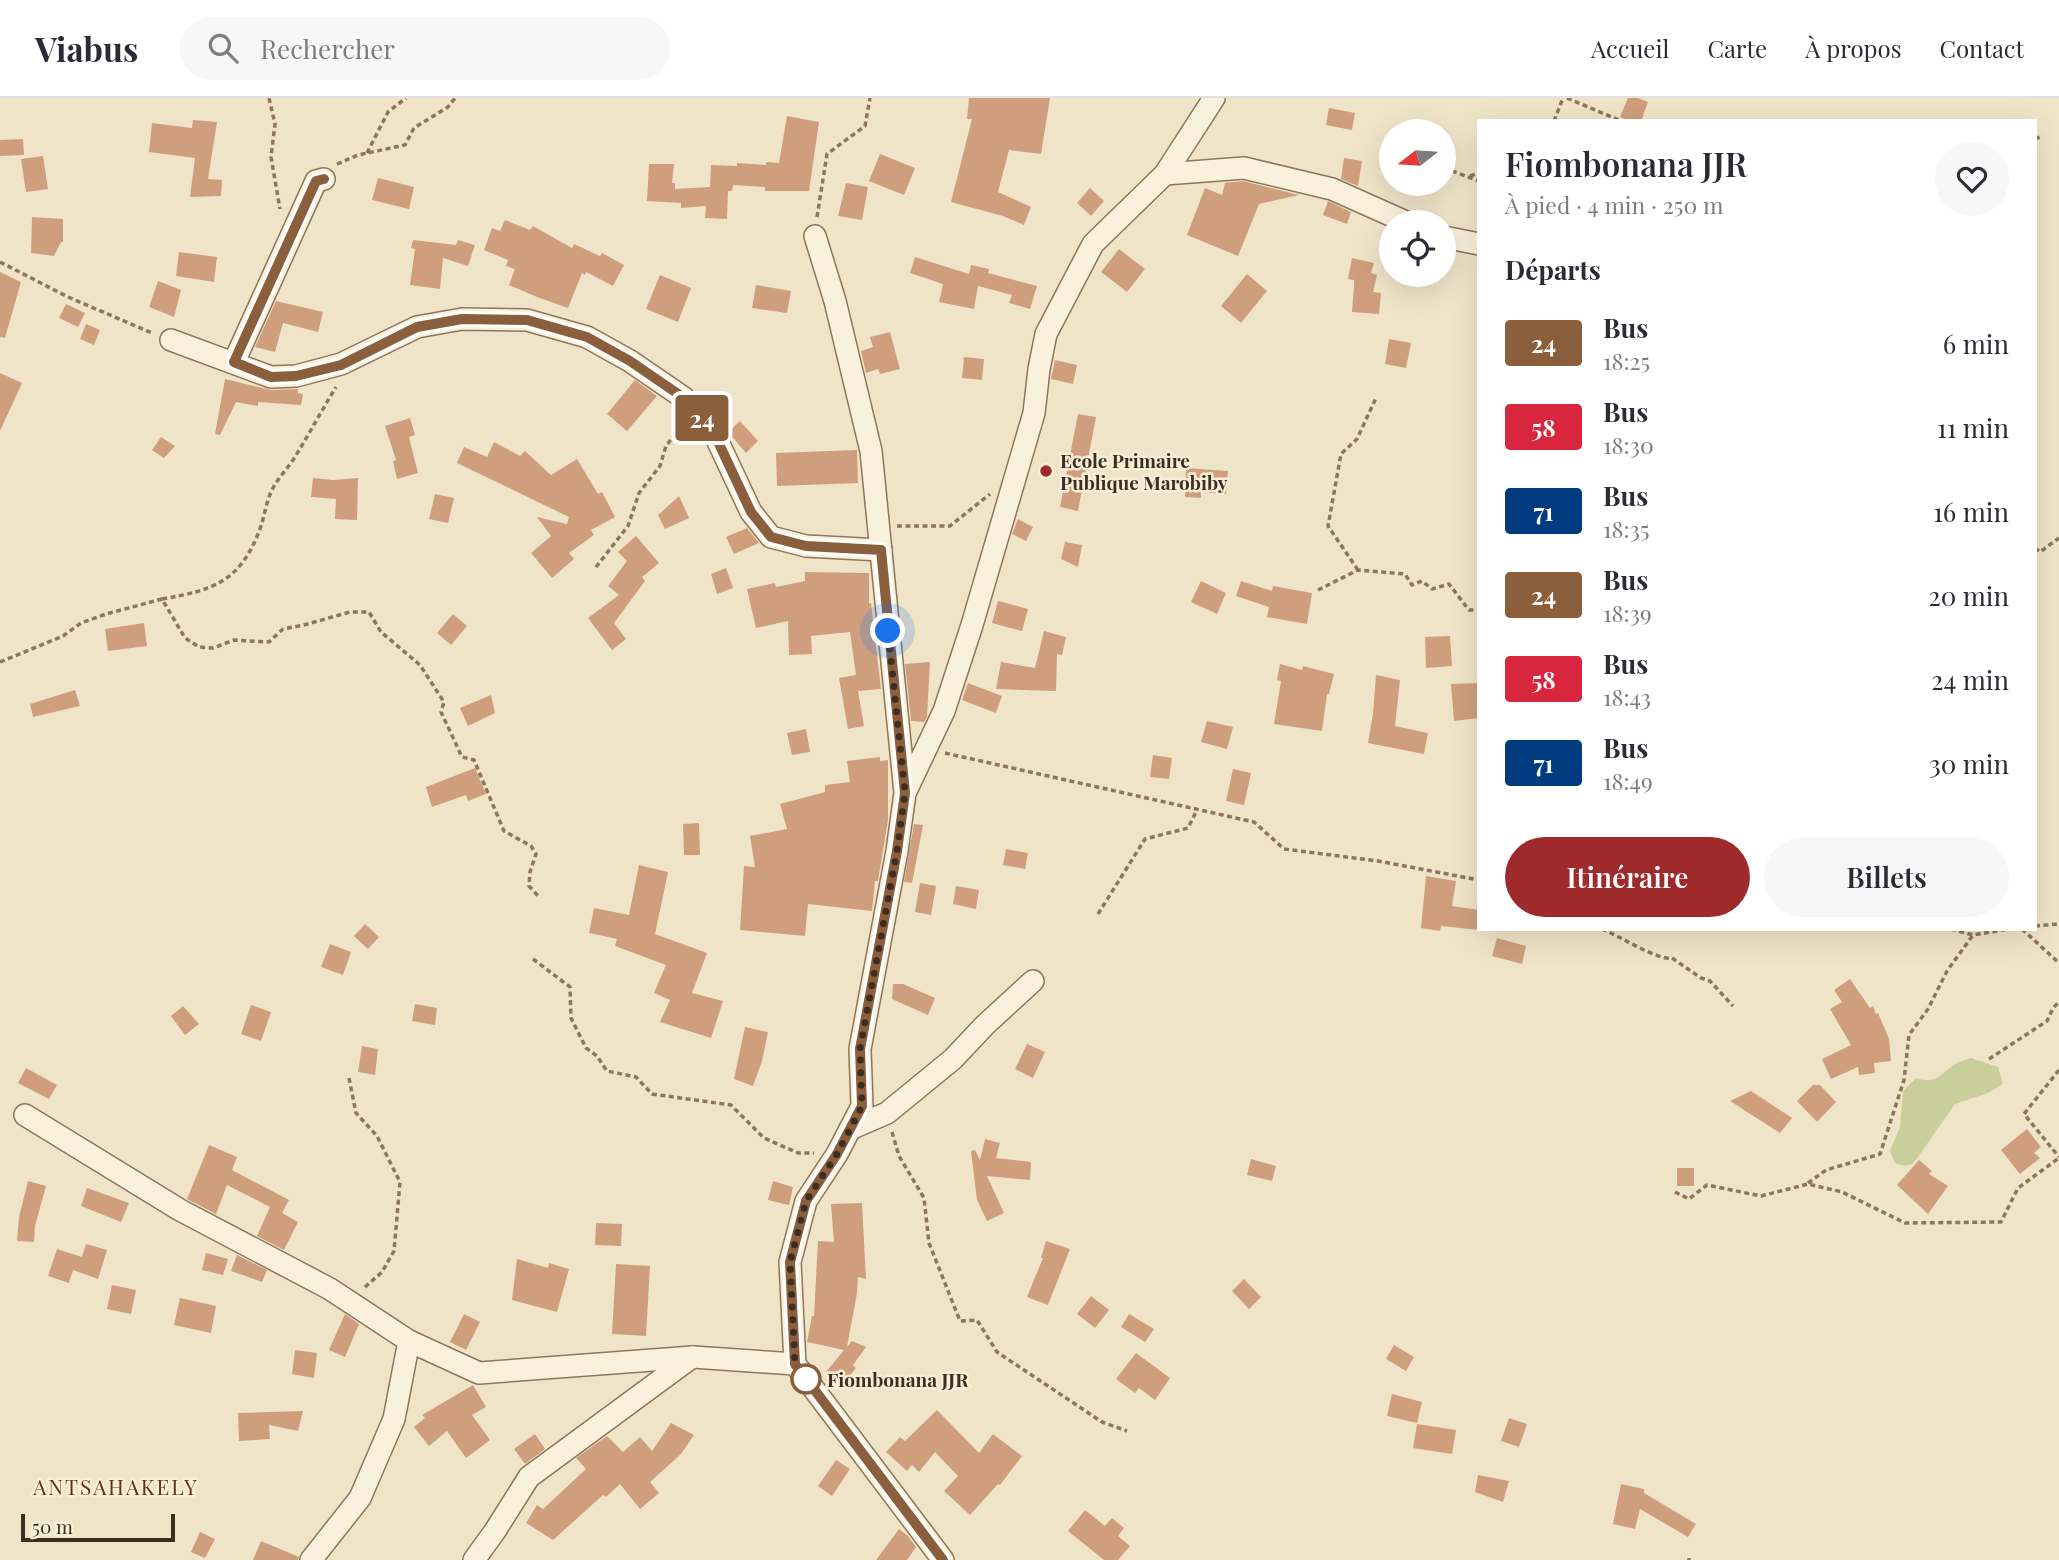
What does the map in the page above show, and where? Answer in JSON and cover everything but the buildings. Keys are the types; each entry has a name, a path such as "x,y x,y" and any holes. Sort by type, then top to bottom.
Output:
{"street":[{"path":"905,793 944,711 972,625 1034,413 1046,334 1093,244 1165,174 1214,98"},
{"path":"1165,174 1244,168 1332,189 1379,210"},
{"path":"234,362 316,181 324,179"},
{"path":"815,236 835,301 872,451 905,793 897,851 860,1049 862,1106 837,1154 806,1201 790,1262 795,1364 943,1560"},
{"path":"1456,239 1477,244"},
{"path":"170,340 271,377 296,376 341,365 417,327 462,319 527,320 587,337 630,361 684,398 713,431 751,512 771,537 806,546 881,550"},
{"path":"850,1129 887,1113 953,1059 1033,981"},
{"path":"25,1115 180,1210 330,1289 409,1341 479,1373 693,1357 795,1364"},
{"path":"311,1560 360,1497 394,1419 409,1341"},
{"path":"474,1560 529,1477 693,1357"}],"path":[{"path":"269,98 275,124 271,157 286,245"},
{"path":"367,153 388,112 407,98"},
{"path":"324,179 322,173 327,169 367,153 405,145 414,128 448,107 455,98"},
{"path":"815,236 827,155 865,126 870,98"},
{"path":"1555,119 1565,98 1616,119"},
{"path":"1456,172 1477,180"},
{"path":"1468,177 1477,174"},
{"path":"0,262 68,297 170,340"},
{"path":"0,662 63,636 81,623 162,599 195,593 236,572 252,549 275,485 352,359"},
{"path":"1358,570 1328,526 1341,454 1357,439 1376,398"},
{"path":"596,567 628,526 639,493 660,466 666,446 673,436 681,425 701,417"},
{"path":"879,527 950,526 981,500 1015,478"},
{"path":"2037,550 2040,552 2059,538"},
{"path":"1318,590 1358,570 1405,574 1412,585 1422,581 1432,589 1449,584 1469,610 1477,610"},
{"path":"162,599 185,638 199,647 213,648 234,640 269,642 283,629 350,612 369,612 381,632 420,665 444,702 441,712 462,757 474,760 503,831 531,846 536,854 529,886 540,898"},
{"path":"926,748 1254,822 1284,849 1378,861 1477,880"},
{"path":"1098,914 1145,839 1188,828 1197,810"},
{"path":"2037,926 2059,924"},
{"path":"1607,931 1664,959 1672,958 1710,981 1733,1006"},
{"path":"1958,931 1973,935 1996,931"},
{"path":"2024,931 2059,962"},
{"path":"1675,1192 1689,1199 1707,1185 1761,1196 1808,1184 1826,1170 1880,1154 1903,1080 1909,1035 1928,1009 1947,971 1973,935"},
{"path":"533,958 570,987 571,1018 586,1048 597,1056 607,1071 636,1077 652,1094 731,1105 764,1138 798,1153 837,1154"},
{"path":"1989,1059 2047,1021 2059,1002"},
{"path":"1808,1184 1842,1192 1905,1223 2001,1222 2018,1188 2059,1157 2024,1114 2059,1070"},
{"path":"349,1078 356,1113 377,1136 400,1182 394,1251 382,1272 364,1287 363,1311"},
{"path":"887,1113 899,1156 924,1198 929,1243 960,1321 977,1320 997,1352 1102,1422 1127,1431"}],"green space":[{"path":"1971,1058 1998,1067 2003,1084 1988,1093 1955,1104 1913,1164 1904,1166 1895,1163 1890,1151 1900,1127 1903,1091 1916,1078 1934,1079 1955,1064"}],"bus line":[{"name":"24","path":"324,179 316,181 234,362 271,377 296,376 341,365 417,327 462,319 527,320 587,337 630,361 684,398 713,431 751,512 771,537 806,546 881,550 905,793 897,851 860,1049 862,1106 837,1154 806,1201 790,1262 795,1364 943,1560"}],"place":[{"name":"Ecole Primaire Publique Marobiby","path":"1046,471"},
{"name":"Fiombonana JJR","path":"806,1379"}],"district":[{"name":"ANTSAHAKELY","path":"116,1486"}],"route":[{"path":"806,1379 795,1364 790,1262 806,1201 837,1154 862,1106 860,1049 897,851 905,793 888,631"}]}
